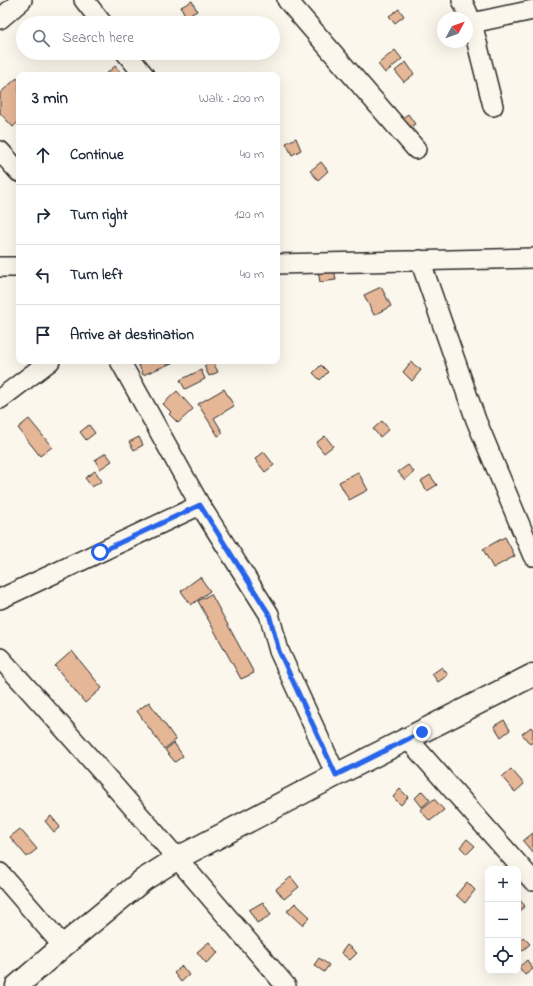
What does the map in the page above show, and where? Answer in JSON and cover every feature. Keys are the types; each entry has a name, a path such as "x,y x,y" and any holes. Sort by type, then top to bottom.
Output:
{"main road":[{"path":"17,986 143,880 178,858 336,775 533,675"}],"street":[{"path":"0,19 22,0"},
{"path":"84,0 97,16"},
{"path":"287,0 416,149"},
{"path":"462,0 467,12"},
{"path":"473,23 533,10"},
{"path":"473,27 493,106"},
{"path":"132,60 142,72"},
{"path":"0,150 16,169"},
{"path":"280,264 533,258"},
{"path":"420,260 476,420 533,556"},
{"path":"0,267 16,267"},
{"path":"0,399 46,364"},
{"path":"122,364 200,505 269,614 279,651 336,775"},
{"path":"0,599 200,505"},
{"path":"0,658 178,858 286,986"},
{"path":"408,739 533,880"},
{"path":"0,873 63,946"}],"building":[{"path":"192,1 197,11 186,16 181,7"},
{"path":"399,9 404,16 395,23 389,16"},
{"path":"395,50 402,59 385,73 378,64"},
{"path":"406,62 414,74 404,82 395,71"},
{"path":"115,66 120,72 108,72"},
{"path":"16,79 16,124 13,127 0,113 0,93"},
{"path":"408,114 415,124 407,129 400,120"},
{"path":"296,138 301,150 292,155 286,143"},
{"path":"321,162 328,171 318,180 310,171"},
{"path":"334,269 336,280 320,282 318,271"},
{"path":"381,287 391,306 374,315 364,295"},
{"path":"411,362 421,370 412,381 403,372"},
{"path":"138,364 169,364 143,375"},
{"path":"214,364 218,372 209,376 204,366"},
{"path":"321,365 328,372 320,380 313,373"},
{"path":"201,370 205,379 185,389 180,380"},
{"path":"224,389 234,406 214,418 223,433 218,436 198,404"},
{"path":"177,391 193,409 178,423 169,414 171,412 163,404"},
{"path":"29,419 52,447 40,456 18,428"},
{"path":"382,421 389,429 380,437 373,429"},
{"path":"89,425 95,433 86,440 80,432"},
{"path":"325,436 333,446 324,453 316,443"},
{"path":"139,437 143,445 134,450 129,442"},
{"path":"264,452 274,465 265,472 255,459"},
{"path":"106,453 112,461 100,469 95,460"},
{"path":"408,465 414,472 405,480 398,472"},
{"path":"95,471 102,481 92,487 85,478"},
{"path":"358,472 368,490 349,500 339,482"},
{"path":"430,475 437,485 427,491 421,481"},
{"path":"505,537 515,556 493,568 483,549"},
{"path":"200,577 210,591 191,605 181,591"},
{"path":"211,594 254,673 241,679 198,601"},
{"path":"72,651 102,688 85,703 55,666"},
{"path":"442,667 448,675 438,682 432,674"},
{"path":"149,702 176,740 164,749 137,711"},
{"path":"504,720 510,730 501,737 494,726"},
{"path":"531,727 533,730 533,742 530,744 522,734"},
{"path":"174,743 183,756 175,762 165,750"},
{"path":"511,769 524,784 515,792 502,777"},
{"path":"400,789 408,797 401,805 393,797"},
{"path":"422,791 430,800 422,807 415,798"},
{"path":"434,799 444,810 430,821 420,810"},
{"path":"51,816 60,827 54,832 45,821"},
{"path":"20,829 37,849 27,857 10,837"},
{"path":"533,833 533,853 523,841"},
{"path":"467,839 475,846 467,854 460,847"},
{"path":"291,877 299,887 284,899 276,889"},
{"path":"467,882 475,890 465,903 456,895"},
{"path":"521,901 525,906 521,909"},
{"path":"263,902 271,915 257,923 249,910"},
{"path":"295,903 310,917 302,925 287,911"},
{"path":"523,937 530,944 522,951 521,950 521,939"},
{"path":"209,942 218,953 206,963 197,952"},
{"path":"347,945 357,953 350,960 341,953"},
{"path":"319,958 329,965 324,972 314,965"},
{"path":"527,960 533,969 525,975 521,970 521,965"},
{"path":"182,966 189,975 181,982 174,973"}],"route":[{"path":"100,552 200,505 269,614 279,651 336,775 422,732"}]}
